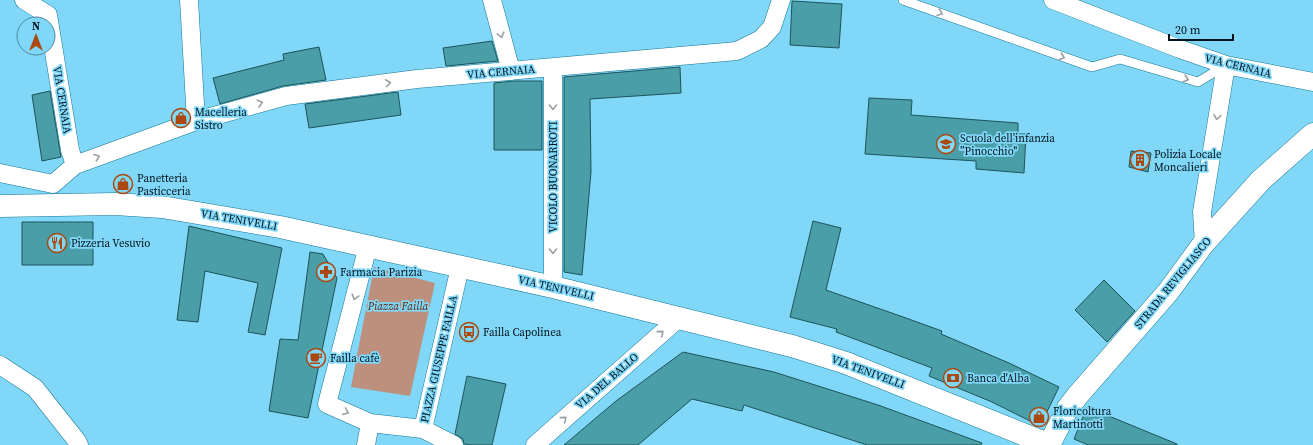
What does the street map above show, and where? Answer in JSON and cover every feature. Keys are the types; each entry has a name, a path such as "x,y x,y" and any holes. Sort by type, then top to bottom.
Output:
{"main road":[{"name":"STRADA REVIGLIASCO","path":"1047,444 1068,408 1078,395 1168,292 1204,243 1261,180 1313,134"},
{"name":"VIA TENIVELLI","path":"0,206 53,195 115,204 162,207 280,227 553,286 792,346 846,363 1047,444"}],"street":[{"name":"VIA CERNAIA","path":"24,0 48,15 70,150 75,165"},
{"path":"189,0 196,121"},
{"path":"492,0 511,71"},
{"name":"VIA CERNAIA","path":"53,195 75,165 196,121 286,96 416,80 738,51 761,39 772,27 781,0"},
{"name":"VIA CERNAIA","path":"1053,0 1180,49 1226,65 1313,82"},
{"path":"1204,243 1202,212 1226,65"},
{"name":"VICOLO BUONARROTI","path":"553,68 553,286"},
{"path":"0,173 53,195"},
{"name":"PIAZZA GIUSEPPE FAILLA","path":"368,246 327,404 370,423 423,429 460,267"},
{"name":"VIA DEL BALLO","path":"535,445 679,318"},
{"path":"0,364 35,388 77,441 78,445"},
{"path":"366,445 370,423"},
{"path":"423,429 454,445"}],"lane":[{"path":"903,0 1092,67 1120,59 1198,82 1226,65"}],"green space":[{"name":"Piazza Failla","path":"374,267 435,283 410,396 351,387"}],"building":[{"path":"792,1 842,4 839,48 790,45"},
{"path":"492,41 498,61 446,66 443,48"},
{"path":"319,47 326,80 283,86 220,104 213,78 284,60 283,54"},
{"path":"680,67 681,93 590,99 591,172 582,275 564,272 564,77"},
{"path":"542,81 542,150 494,150 494,83"},
{"path":"50,91 61,157 42,161 32,95"},
{"path":"398,92 401,115 309,128 305,104"},
{"name":"Scuola dell’infanzia ”Pinocchio\"","path":"869,98 912,100 911,115 1018,123 1018,134 1026,134 1024,173 976,169 976,161 865,154"},
{"name":"Polizia Locale Moncalieri","path":"1131,151 1151,153 1148,172 1129,167"},
{"path":"813,221 841,228 826,290 942,331 941,334 1009,363 1059,387 1040,426 992,402 929,376 932,368 836,332 837,329 790,317"},
{"name":"Pizzeria Vesuvio","path":"22,222 93,222 93,265 22,265"},
{"path":"189,226 282,248 265,335 248,332 258,283 205,271 198,322 177,320"},
{"path":"310,252 323,254 337,278 308,418 269,411 280,339 298,340"},
{"path":"1104,280 1135,311 1107,342 1075,310"},
{"path":"683,352 774,372 878,405 982,443 981,445 867,445 744,405 742,411 692,399 638,445 564,445 616,401"},
{"path":"467,376 506,384 492,445 464,444 463,439 455,434"},
{"path":"1087,407 1177,445 1088,445 1074,439"}],"place":[{"name":"Macelleria Sistro","path":"181,118"},
{"name":"Scuola dell’infanzia ”Pinocchio\"","path":"946,144"},
{"name":"Polizia Locale Moncalieri","path":"1140,160"},
{"name":"Panetteria Pasticceria","path":"123,184"},
{"name":"Pizzeria Vesuvio","path":"57,243"},
{"name":"Farmacia Parizia","path":"326,272"},
{"name":"Failla Capolinea","path":"469,332"},
{"name":"Failla cafè","path":"316,358"},
{"name":"Banca d'Alba","path":"953,378"},
{"name":"Floricoltura Martinotti","path":"1039,417"}]}
